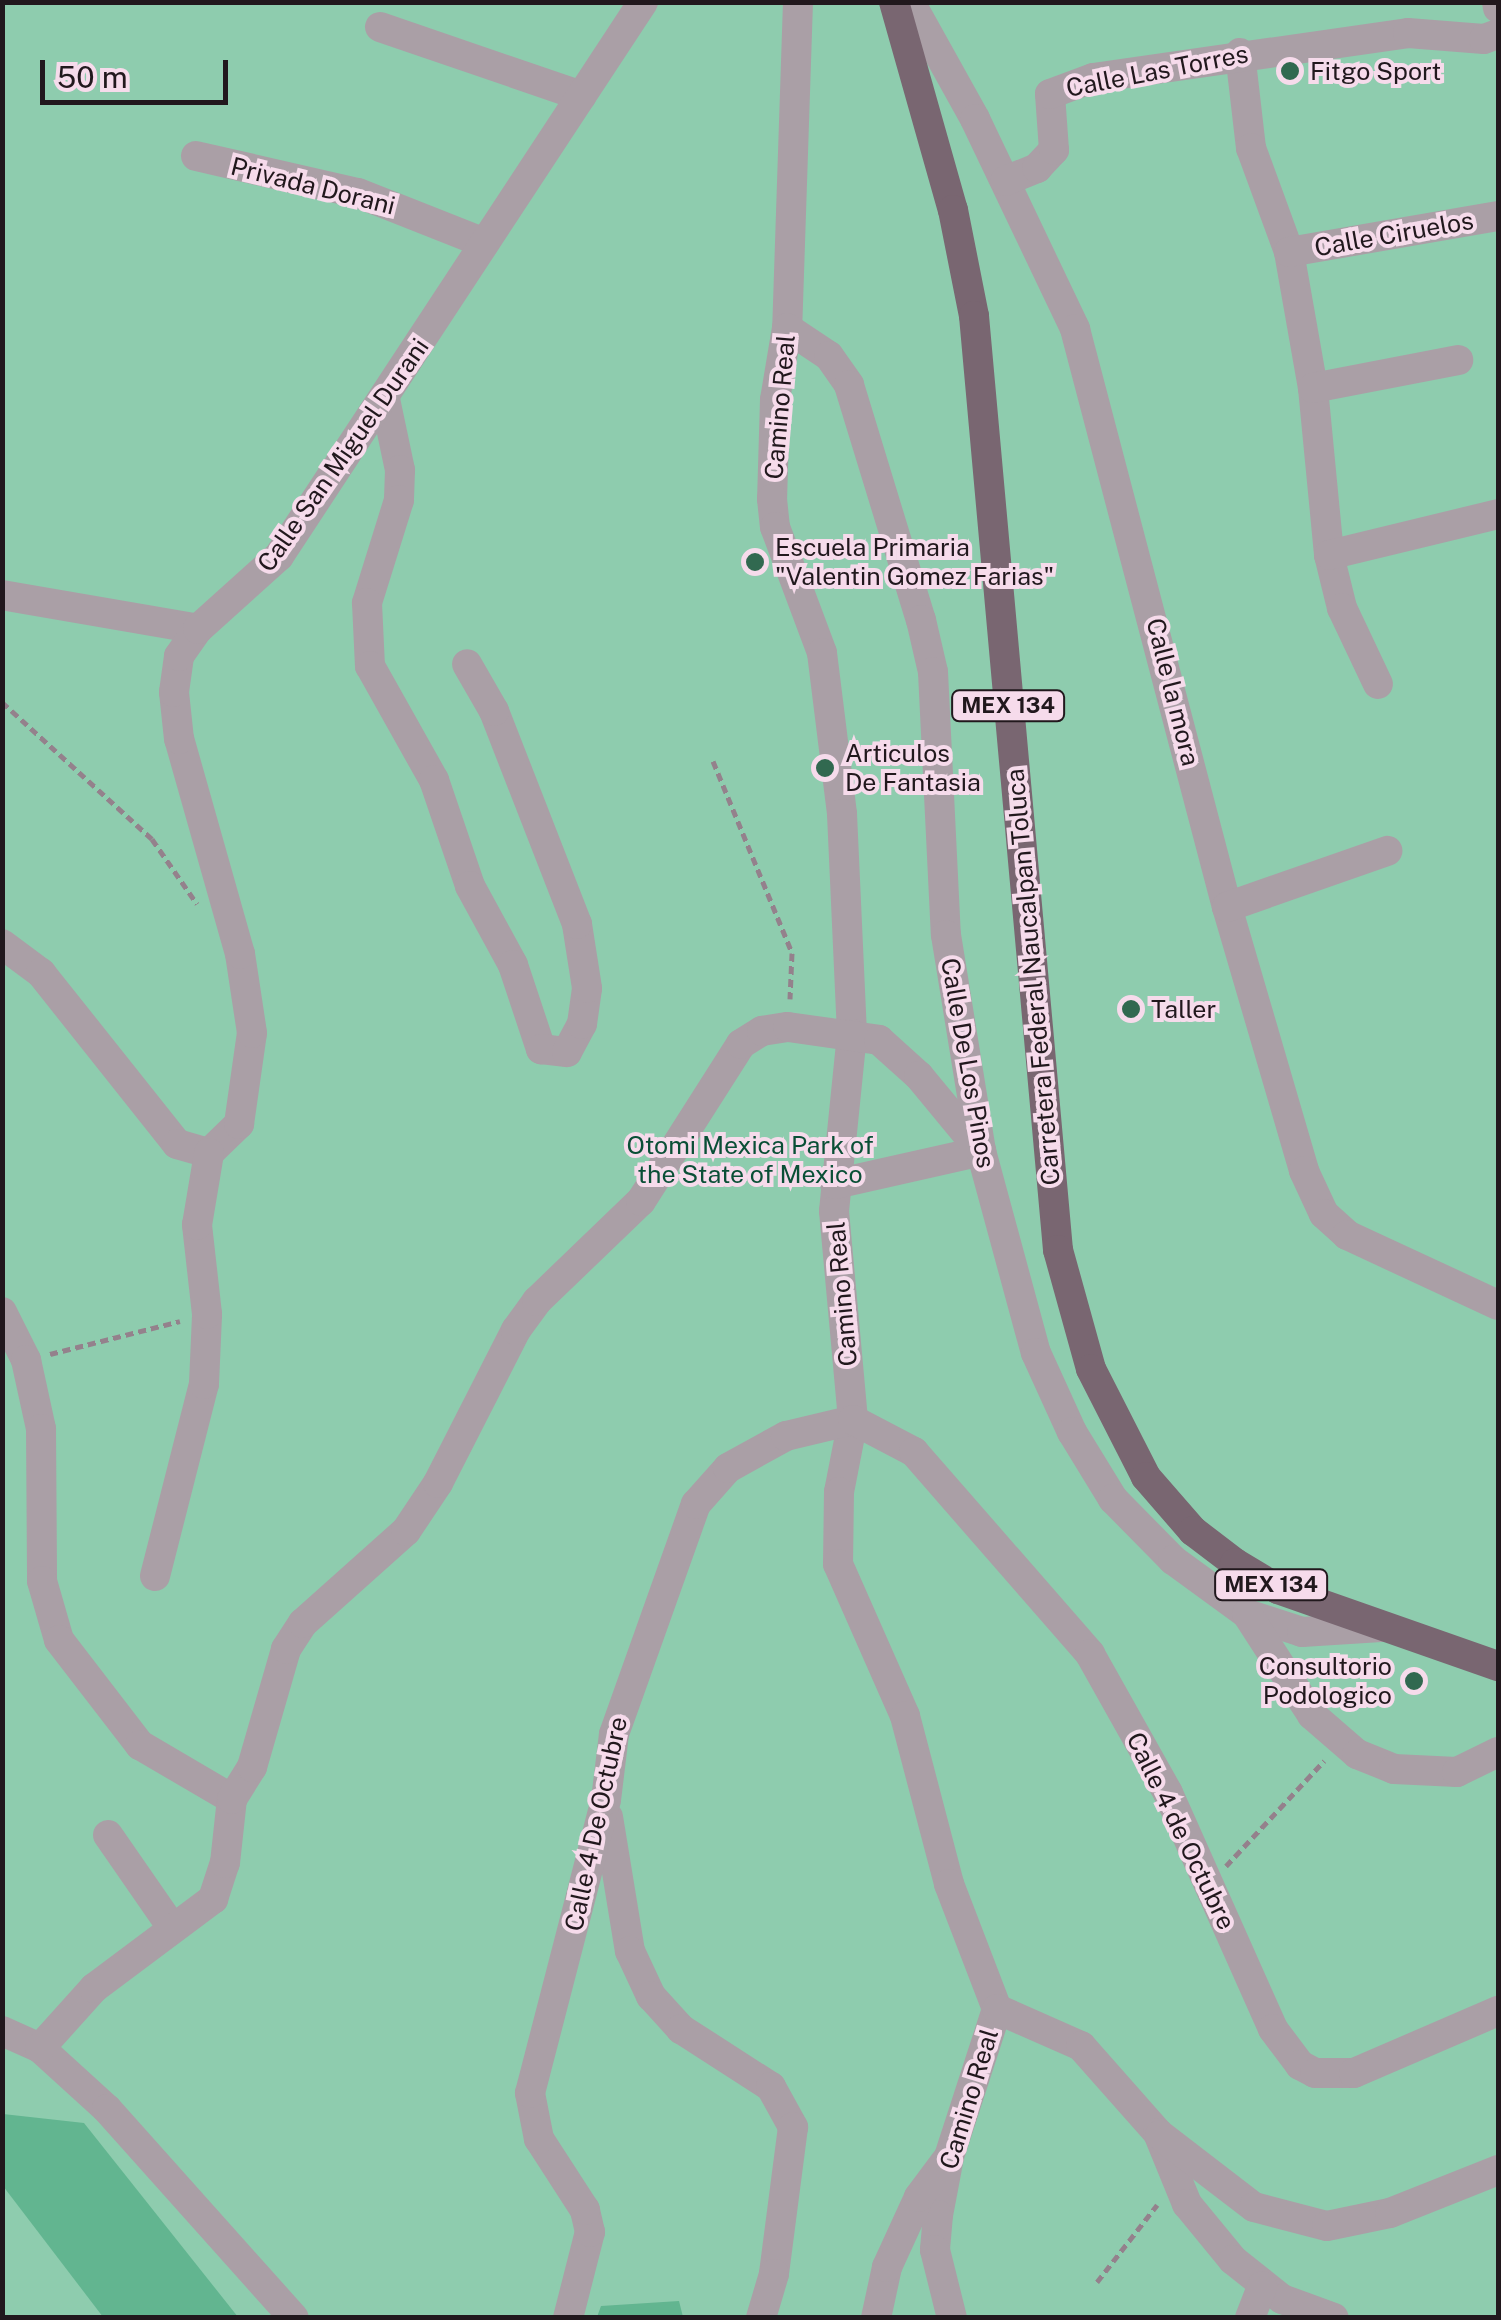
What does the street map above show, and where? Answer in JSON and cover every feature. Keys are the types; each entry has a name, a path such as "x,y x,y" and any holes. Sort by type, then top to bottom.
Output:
{"main road":[{"name":"Carretera Federal Naucalpan Toluca","path":"894,2 948,191 974,316 1058,1250 1078,1329 1108,1411 1146,1477 1194,1530 1278,1589 1498,1666"}],"street":[{"name":"Calle San Miguel Durani","path":"208,1152 239,1124 252,1033 240,954 180,739 174,692 179,656 198,629 279,556 644,2"},
{"name":"Camino Real","path":"798,2 788,328 775,400 772,499 783,551 814,618 828,680 852,1034 835,1184 852,1420 839,1492 838,1564 905,1716 949,1884 997,2009 948,2157 935,2250 952,2318"},
{"name":"Calle la mora","path":"910,2 1005,181 1076,329 1226,907 1289,1129 1324,1214 1347,1235 1498,1304"},
{"path":"380,27 581,96"},
{"name":"Calle Las Torres","path":"1005,181 1050,158 1055,141 1049,100 1056,90 1240,54 1408,32 1484,39 1498,34"},
{"path":"1240,54 1251,148 1290,252 1313,388 1329,555 1342,608 1378,684"},
{"name":"Privada Dorani","path":"196,156 358,194 484,243"},
{"name":"Calle Ciruelos","path":"1290,252 1498,216"},
{"name":"Calle De Los Pinos","path":"788,328 829,356 849,384 921,620 933,672 946,934 981,1151 1036,1353 1072,1432 1113,1499 1173,1560 1246,1614 1302,1632 1381,1628"},
{"path":"1313,388 1458,360"},
{"path":"385,400 400,470 399,500 367,602 370,666 434,780 470,886 513,965 541,1049 567,1052 576,1043 586,988 577,924 494,711 467,664"},
{"path":"1329,555 1498,514"},
{"path":"2,596 198,629"},
{"path":"1226,907 1387,852"},
{"path":"2,944 41,973 177,1144 208,1152 198,1225 207,1314 204,1384 155,1576"},
{"path":"40,2048 94,1988 171,1926 212,1899 220,1885 232,1799 257,1754 286,1650 303,1623 406,1531 438,1483 516,1330 537,1302 641,1201 740,1044 762,1031 788,1028 852,1034 898,1055 981,1151 835,1184"},
{"path":"2,1312 26,1360 41,1428 42,1581 59,1640 140,1745 232,1799"},
{"name":"Calle 4 De Octubre","path":"568,2318 590,2232 584,2210 539,2138 530,2094 606,1800 628,1681 708,1485 786,1436 852,1420"},
{"name":"Calle 4 de Octubre","path":"852,1420 890,1435 936,1472 1090,1654 1168,1792 1273,2029 1300,2065 1315,2073 1354,2073 1498,2011"},
{"path":"1246,1614 1292,1688 1340,1744 1394,1769 1457,1772 1498,1752"},
{"path":"606,1800 619,1906 651,1996 681,2029 771,2087 792,2127 774,2274 761,2318"},
{"path":"108,1835 171,1926"},
{"path":"997,2009 1082,2046 1158,2133 1254,2206 1327,2226 1390,2213 1498,2170"},
{"path":"2,2030 40,2048 120,2124 294,2318"},
{"path":"1158,2133 1173,2176 1202,2225 1262,2286 1308,2312 1334,2318"},
{"path":"876,2318 887,2267 919,2198 948,2157"},
{"path":"1250,2318 1262,2286"}],"path":[{"path":"2,702 152,839 200,908"},
{"path":"713,761 792,953 788,1028"},
{"path":"26,1360 207,1314"},
{"path":"1208,1884 1340,1744"},
{"path":"1097,2282 1152,2214 1173,2176"}],"green space":[{"name":"Otomi Mexica Park of the State of Mexico","path":"3,3 1498,3 1498,2318 3,2318"},
{"path":"3,2114 84,2123 238,2317 103,2317 3,2186"},
{"path":"679,2301 683,2317 597,2317 601,2306"}],"place":[{"name":"Fitgo Sport","path":"1290,71"},
{"name":"Escuela Primaria \"Valentin Gomez Farias\"","path":"755,562"},
{"name":"Articulos De Fantasia","path":"825,768"},
{"name":"Taller","path":"1131,1009"},
{"name":"Consultorio Podologico","path":"1414,1681"}]}
